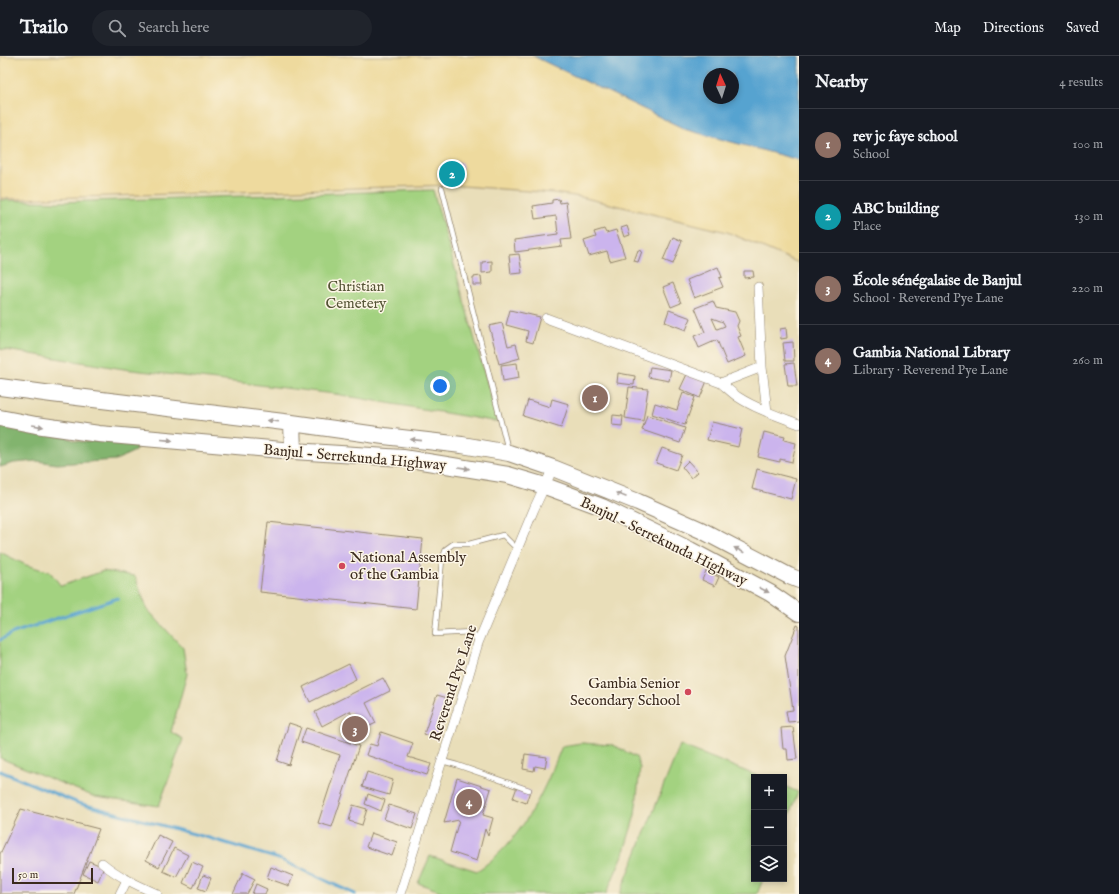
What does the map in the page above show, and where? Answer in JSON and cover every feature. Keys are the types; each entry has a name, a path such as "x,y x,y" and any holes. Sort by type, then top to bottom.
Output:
{"highway":[{"name":"Banjul - Serrekunda Highway","path":"0,387 462,445 509,453 553,468 638,502 700,530 799,580"},
{"name":"Banjul - Serrekunda Highway","path":"0,418 99,434 292,451 403,458 508,475 545,486 602,507 690,550 770,593 799,613"},
{"path":"292,423 292,451"}],"street":[{"path":"758,287 762,367 767,412"},
{"path":"546,318 721,383 736,396 767,412 799,424"},
{"path":"721,383 762,367"},
{"name":"Reverend Pye Lane","path":"400,894 478,643 553,468"},
{"path":"102,863 116,874 157,894"},
{"path":"120,894 127,880"}],"lane":[{"path":"442,188 509,453"},
{"path":"478,643 472,632 435,634 442,560 446,549 453,544 469,544 503,535 518,550"},
{"path":"442,761 528,790"}],"green space":[{"name":"Christian Cemetery","path":"433,190 498,422 335,394 124,369 0,349 0,200 58,202"},
{"path":"5,426 25,431 66,437 76,441 87,442 111,438 137,448 135,451 116,460 57,464 37,461 14,463 0,467 0,427"},
{"path":"0,552 26,565 50,572 61,586 103,571 135,576 147,609 183,648 187,674 171,732 183,739 159,806 95,797 0,758"},
{"path":"581,743 613,745 636,757 640,768 635,815 623,855 606,894 448,894 418,883 430,856 477,871 493,859 506,846 529,816 547,782 562,746"},
{"path":"680,745 752,774 751,774 751,882 762,882 757,894 620,894"},
{"path":"787,787 798,792 787,820"}],"sand":[{"path":"0,56 533,56 687,130 799,160 799,263 727,232 581,197 553,193 450,185 17,199 0,198"}],"water":[{"path":"533,56 799,56 799,160 687,130"}],"building":[{"path":"454,161 463,163 462,170 452,168"},
{"path":"447,169 457,170 458,179 447,178"},
{"path":"559,199 560,203 566,202 571,239 561,240 562,246 515,252 514,240 558,234 556,216 535,219 533,206 552,203 552,200"},
{"path":"627,226 630,235 624,237 621,228"},
{"path":"604,229 606,233 616,230 625,257 610,261 607,251 589,256 584,241 596,237 594,232"},
{"path":"673,237 682,241 673,264 663,260"},
{"path":"638,250 642,251 638,262 634,261"},
{"path":"519,254 522,273 511,274 509,255"},
{"path":"492,261 492,272 482,273 482,262"},
{"path":"718,267 722,277 719,278 723,287 694,298 687,280"},
{"path":"744,271 753,271 754,277 744,278"},
{"path":"481,276 482,285 473,285 473,277"},
{"path":"673,283 681,303 671,307 663,287"},
{"path":"713,301 716,308 735,312 739,321 737,326 741,336 738,337 746,356 727,364 717,340 699,348 694,336 705,332 695,308","holes":["712,318 723,322 725,326 717,329"]},
{"path":"510,310 540,317 533,343 526,341 528,331 506,325"},
{"path":"669,310 691,318 686,330 665,322"},
{"path":"502,323 508,346 516,344 520,358 499,364 489,326"},
{"path":"786,328 787,338 781,339 780,329"},
{"path":"793,342 794,361 785,361 783,343"},
{"path":"517,363 519,378 503,381 501,365"},
{"path":"794,363 797,386 788,386 785,364"},
{"path":"650,367 671,370 669,381 648,377"},
{"path":"688,372 707,381 700,398 680,389"},
{"path":"618,373 635,376 634,385 617,383"},
{"path":"629,387 648,389 643,421 625,418"},
{"path":"683,393 695,397 685,425 652,414 655,403 677,410"},
{"path":"552,399 569,404 561,428 523,416 528,400 550,407"},
{"path":"613,415 623,416 622,426 612,425"},
{"path":"647,415 685,428 680,443 642,430"},
{"path":"712,422 742,429 738,447 707,440"},
{"path":"764,432 785,437 784,440 796,443 792,462 780,459 780,462 758,457"},
{"path":"662,448 682,455 676,470 656,463"},
{"path":"688,461 698,472 691,478 682,467"},
{"path":"757,469 796,479 791,499 752,489"},
{"name":"National Assembly of the Gambia","path":"268,522 423,539 416,609 260,592"},
{"path":"706,571 719,577 715,586 702,580"},
{"path":"797,625 799,626 799,721 788,722 786,711 793,710 785,656"},
{"path":"349,664 356,679 310,702 303,687"},
{"path":"383,678 390,691 366,703 376,723 360,731 350,711 322,726 315,712"},
{"path":"437,695 451,699 438,739 424,734"},
{"path":"289,723 301,727 289,765 277,761"},
{"path":"793,727 797,759 788,760 787,749 783,749 781,728"},
{"path":"306,728 359,746 332,827 318,823 340,755 301,742"},
{"path":"381,732 413,743 408,757 431,764 427,775 366,755 370,744 377,746"},
{"path":"525,754 547,757 545,768 535,766 534,771 523,769"},
{"path":"367,772 393,780 389,795 362,787"},
{"path":"457,778 491,789 483,815 493,818 488,836 485,829 477,861 450,852 459,820 444,823"},
{"path":"517,787 530,791 526,803 513,798"},
{"path":"368,794 385,800 381,811 365,804"},
{"path":"353,805 367,809 362,825 349,821"},
{"path":"389,805 417,814 412,829 384,819"},
{"path":"21,809 99,829 74,894 0,894 0,854"},
{"path":"371,833 397,842 392,856 366,847"},
{"path":"158,835 172,842 159,867 146,860"},
{"path":"174,848 188,855 176,877 163,871"},
{"path":"89,861 104,867 98,881 83,874"},
{"path":"192,862 203,867 193,888 183,883"},
{"path":"271,867 293,876 289,886 267,878"},
{"path":"243,873 255,879 247,894 233,894"},
{"path":"203,875 211,878 206,891 198,888"},
{"path":"256,884 267,889 265,894 252,894"}],"waterway":[{"path":"0,640 13,633 118,598"},
{"path":"0,771 78,803 209,838 279,859 355,894"}],"place":[{"name":"ABC building","path":"452,174"},
{"name":"rev jc faye school","path":"595,398"},
{"name":"National Assembly of the Gambia","path":"342,566"},
{"name":"Gambia Senior Secondary School","path":"688,692"},
{"name":"École sénégalaise de Banjul","path":"355,729"},
{"name":"Gambia National Library","path":"469,802"}]}
